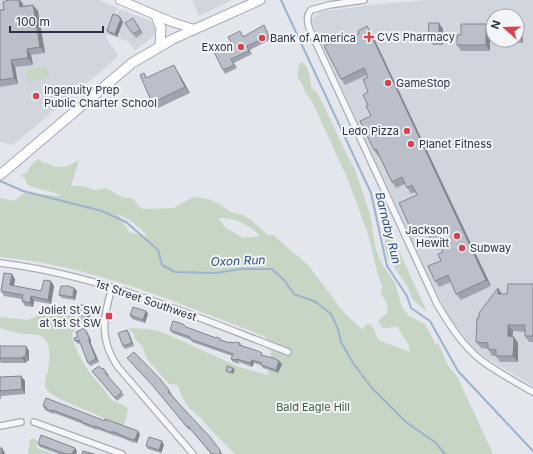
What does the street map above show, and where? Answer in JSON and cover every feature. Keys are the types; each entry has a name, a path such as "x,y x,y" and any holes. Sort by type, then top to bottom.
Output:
{"main road":[{"path":"0,175 132,64 160,46 194,29 260,0"},
{"path":"156,16 161,28 160,46"}],"street":[{"path":"120,0 156,16 194,29"},
{"path":"364,0 329,5 311,10 308,16 308,22 318,47 437,304 447,321 466,346 480,359 533,392"},
{"name":"1st Street Southwest","path":"0,263 58,273 112,288 185,313 288,352"},
{"path":"112,288 105,309 104,324 105,340 111,356 118,367 193,454"},
{"path":"0,426 21,422"},
{"path":"34,422 122,454"}],"shaded area":[{"name":"Ingenuity Prep Public Charter School","path":"0,0 98,0 118,8 106,38 119,56 13,145 0,142"},
{"path":"192,0 232,0 199,16"},
{"path":"429,0 533,0 533,386 488,359 474,348 450,319 427,273 313,25 312,19 319,12 378,4"},
{"path":"119,9 151,21 155,28 154,36 135,50 129,42 109,34"}],"green space":[{"name":"Bald Eagle Hill","path":"302,62 307,67 311,88 316,91 355,169 370,214 376,250 382,264 395,283 402,307 409,316 425,324 436,345 438,343 449,367 457,376 493,454 235,454 201,418 190,409 182,397 177,385 169,384 147,359 142,346 135,339 134,334 128,329 147,329 162,332 239,367 268,375 272,344 264,336 167,299 102,277 34,261 0,257 0,198 14,201 25,192 56,196 62,195 29,186 26,183 26,179 21,175 27,173 31,165 38,159 55,167 66,167 79,160 71,186 83,186 95,190 106,188 124,198 132,198 140,207 144,209 174,208 191,198 196,197 211,200 230,212 243,215 268,235 273,235 308,265 346,315 363,330 365,325 370,324 374,329 378,340 410,352 409,345 398,327 383,328 379,323 380,319 387,313 387,305 381,294 382,286 368,234 348,180 311,99 306,94 297,77 299,64","holes":["118,214 131,221 146,234 145,236 129,232","218,218 241,222 260,236 243,238 226,228"]},
{"path":"47,66 49,78 28,82 26,70"},
{"path":"383,216 427,312 412,299 408,287 388,258 385,247"},
{"path":"60,305 69,309 77,319 78,323 72,333 72,338 80,357 88,370 110,398 128,409 123,425 112,423 59,398 47,390 45,380 48,371 49,349 47,341 42,336 21,334 0,328 0,317 28,320"},
{"path":"32,438 37,440 37,448 54,454 28,454 30,440"}],"building":[{"path":"9,0 19,0 20,7 33,5 40,47 27,49 28,58 11,60 14,78 0,80 0,10 4,10 3,2"},
{"path":"113,14 121,18 115,34 107,31"},
{"path":"133,18 140,30 133,34 125,23"},
{"path":"429,23 439,23 439,39 428,39"},
{"path":"461,24 485,24 485,45 457,45 457,35 461,35"},
{"path":"264,25 269,36 247,46 249,51 231,59 234,65 223,70 213,50 231,42 228,37 240,31 243,37"},
{"path":"367,26 486,280 456,294 448,275 435,281 428,266 441,261 438,254 443,252 438,242 433,244 425,226 420,229 418,226 411,229 399,203 417,195 412,185 407,188 402,177 392,182 360,121 371,116 363,95 368,92 363,79 368,77 364,68 341,79 324,46 342,38 343,41 359,34 358,31"},
{"path":"174,65 185,87 152,103 140,75 144,73 146,78"},
{"path":"4,273 12,274 10,285 41,291 44,280 51,281 48,300 31,296 30,303 22,301 23,295 1,291"},
{"path":"508,284 533,284 533,336 525,336 525,325 508,325 508,336 514,337 513,356 496,356 496,350 488,349 488,343 476,342 477,318 479,318 479,313 498,288 498,294 507,294"},
{"path":"61,286 70,286 74,288 73,297 59,295"},
{"path":"80,305 89,306 87,320 78,319"},
{"path":"133,307 146,311 143,320 130,315"},
{"path":"173,321 221,339 220,340 230,343 240,343 239,345 258,351 262,353 261,355 273,358 279,361 276,370 252,360 250,363 237,359 231,359 233,354 190,339 190,337 170,330"},
{"path":"84,328 89,337 89,341 96,359 88,363 79,340 75,341 74,338 78,337 76,332"},
{"path":"127,330 132,343 123,346 118,333"},
{"path":"0,346 26,346 26,356 22,358 0,358"},
{"path":"134,352 161,380 169,390 168,392 210,437 222,454 212,454 127,358"},
{"path":"99,366 102,369 103,368 106,372 105,373 122,392 115,398 92,371"},
{"path":"227,366 233,368 231,373 226,371"},
{"path":"21,376 22,389 0,391 0,377"},
{"path":"46,398 105,421 105,419 138,431 135,440 46,409 47,408 43,406"},
{"path":"41,435 75,448 72,454 66,454 38,444"},
{"path":"149,437 162,441 159,450 146,446"},
{"path":"0,448 2,448 2,454 0,454"},
{"path":"83,451 94,454 82,454"}],"waterway":[{"name":"Barnaby Run","path":"281,0 371,193 387,266 407,296 411,308 430,321 458,371 533,451"},
{"name":"Oxon Run","path":"0,181 23,191 102,211 126,222 158,250 162,265 175,272 215,273 242,269 272,269 284,280 294,294 316,302 331,314 338,329 341,342 353,363 372,388 406,422 436,443 445,454"}],"place":[{"name":"CVS Pharmacy","path":"369,37"},
{"name":"Bank of America","path":"262,38"},
{"name":"Exxon","path":"241,47"},
{"name":"GameStop","path":"388,83"},
{"name":"Ingenuity Prep Public Charter School","path":"36,96"},
{"name":"Ledo Pizza","path":"407,131"},
{"name":"Planet Fitness","path":"411,144"},
{"name":"Jackson Hewitt","path":"457,236"},
{"name":"Subway","path":"462,248"},
{"name":"Joliet St SW at 1st St SW","path":"109,316"}]}
